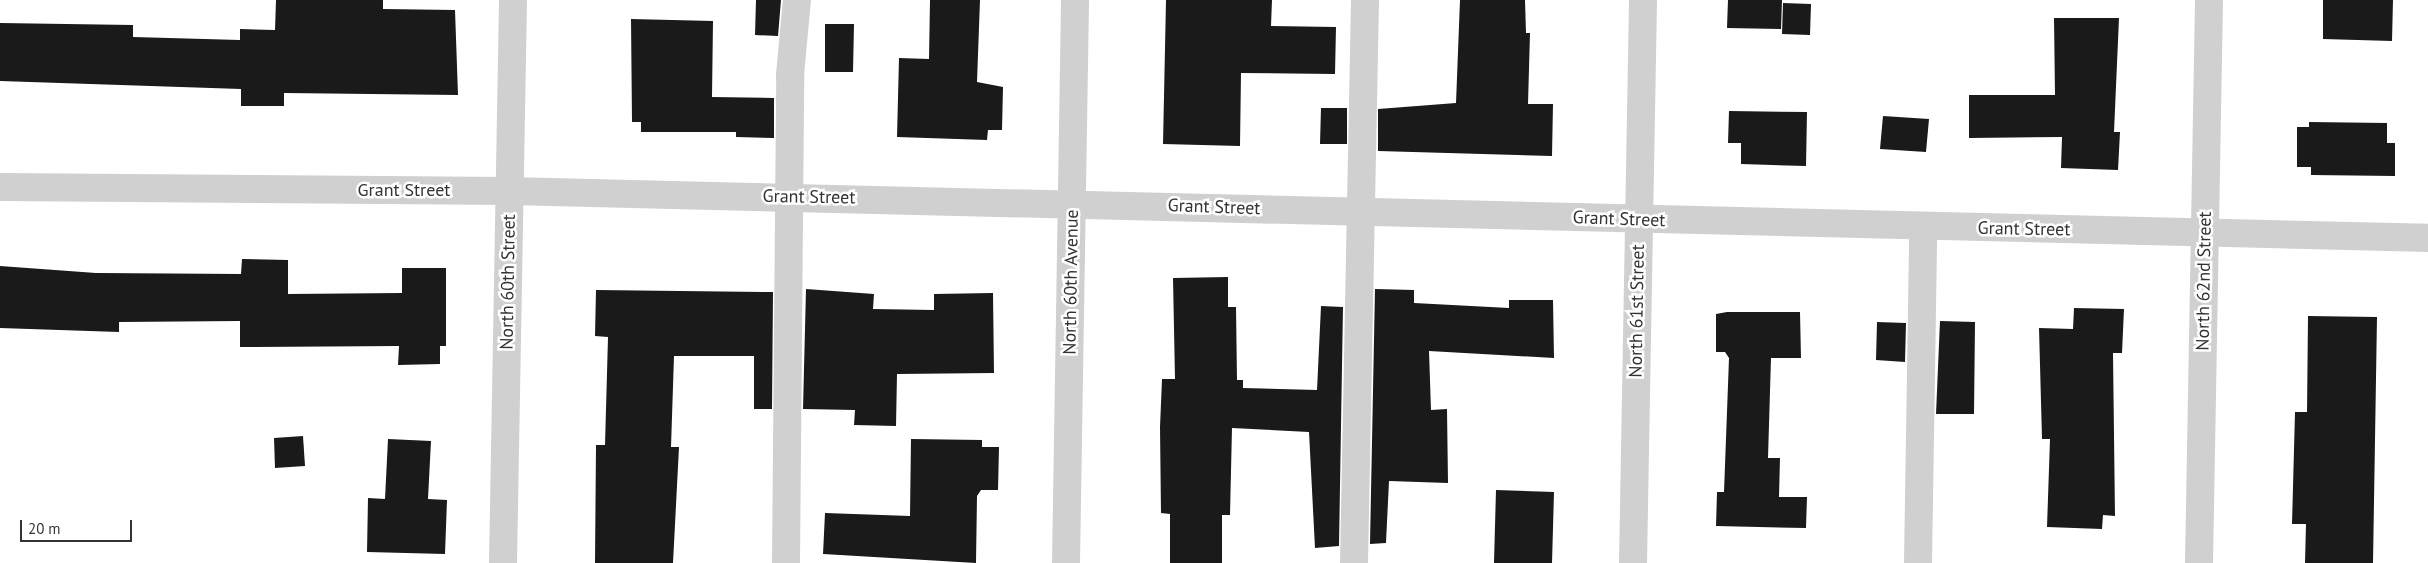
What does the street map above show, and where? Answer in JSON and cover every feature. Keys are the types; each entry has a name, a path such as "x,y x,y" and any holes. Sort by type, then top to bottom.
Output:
{"street":[{"name":"North 60th Street","path":"503,563 513,0"},
{"path":"786,563 792,197 790,75 797,0"},
{"name":"North 60th Avenue","path":"1066,563 1075,0"},
{"path":"1354,563 1365,0"},
{"name":"North 61st Street","path":"1633,563 1643,0"},
{"name":"North 62nd Street","path":"2199,563 2209,0"},
{"name":"Grant Street","path":"0,186 510,191 792,197 1072,203 1639,220 2428,238"},
{"path":"1918,563 1923,227"}],"building":[{"path":"276,0 383,0 383,9 455,10 458,95 284,93 284,106 241,106 241,89 0,81 0,23 133,25 133,37 240,40 240,29 275,30"},
{"path":"756,0 781,0 778,36 755,35"},
{"path":"930,0 980,0 977,82 1003,87 1002,130 988,130 987,140 897,137 899,58 929,59"},
{"path":"1166,0 1272,0 1271,26 1336,27 1335,74 1241,73 1240,146 1163,144"},
{"path":"1460,0 1525,0 1526,33 1530,33 1528,104 1553,104 1552,156 1378,151 1378,109 1456,103"},
{"path":"1728,0 1782,0 1781,29 1727,28"},
{"path":"2323,0 2393,0 2392,41 2323,39"},
{"path":"1783,3 1811,4 1810,35 1782,34"},
{"path":"2054,18 2119,18 2114,132 2120,132 2118,170 2061,168 2062,137 1969,138 1969,95 2055,95"},
{"path":"631,19 713,21 712,97 774,98 774,138 736,137 736,132 641,132 641,122 632,122"},
{"path":"825,24 854,24 853,72 825,72"},
{"path":"1321,108 1347,108 1347,144 1320,144"},
{"path":"1729,111 1807,112 1806,166 1741,164 1741,143 1728,143"},
{"path":"1883,116 1929,119 1926,152 1880,149"},
{"path":"2309,122 2387,123 2387,143 2395,143 2395,176 2311,175 2311,167 2297,167 2297,127 2309,127"},
{"path":"242,259 288,260 288,294 402,293 402,268 446,268 446,346 440,346 440,364 398,365 399,346 240,347 240,321 119,322 119,332 0,328 0,266 96,273 241,274"},
{"path":"1228,277 1228,307 1236,307 1237,380 1243,380 1243,388 1317,390 1321,306 1343,307 1339,546 1315,548 1309,432 1232,428 1230,515 1222,515 1222,563 1170,563 1170,514 1161,513 1160,427 1162,379 1175,379 1173,278"},
{"path":"806,289 874,294 873,309 934,310 934,294 993,293 994,373 897,374 896,426 854,425 855,410 803,409"},
{"path":"1375,289 1414,290 1414,303 1509,308 1509,300 1553,300 1554,358 1429,351 1431,410 1447,409 1448,483 1389,481 1386,543 1370,544"},
{"path":"596,290 773,292 772,409 754,409 754,356 674,356 671,447 679,447 673,563 595,563 596,445 605,445 608,337 595,336"},
{"path":"2074,308 2124,309 2122,353 2113,353 2115,516 2103,515 2102,529 2047,527 2050,439 2042,439 2039,328 2073,329"},
{"path":"1727,312 1800,312 1801,358 1771,358 1768,458 1780,458 1779,497 1807,497 1806,528 1716,526 1717,492 1724,492 1729,358 1725,352 1716,352 1716,314"},
{"path":"2308,316 2377,317 2373,563 2305,563 2306,524 2292,524 2295,412 2307,412"},
{"path":"1940,321 1975,322 1974,414 1936,414"},
{"path":"1877,322 1906,323 1905,362 1876,360"},
{"path":"303,436 305,466 275,468 274,438"},
{"path":"388,439 431,441 428,499 447,500 445,554 367,552 368,498 385,499"},
{"path":"911,439 982,440 982,447 999,447 998,490 981,490 977,496 976,563 823,554 825,513 910,516"},
{"path":"1496,490 1554,492 1552,563 1494,563"}]}
